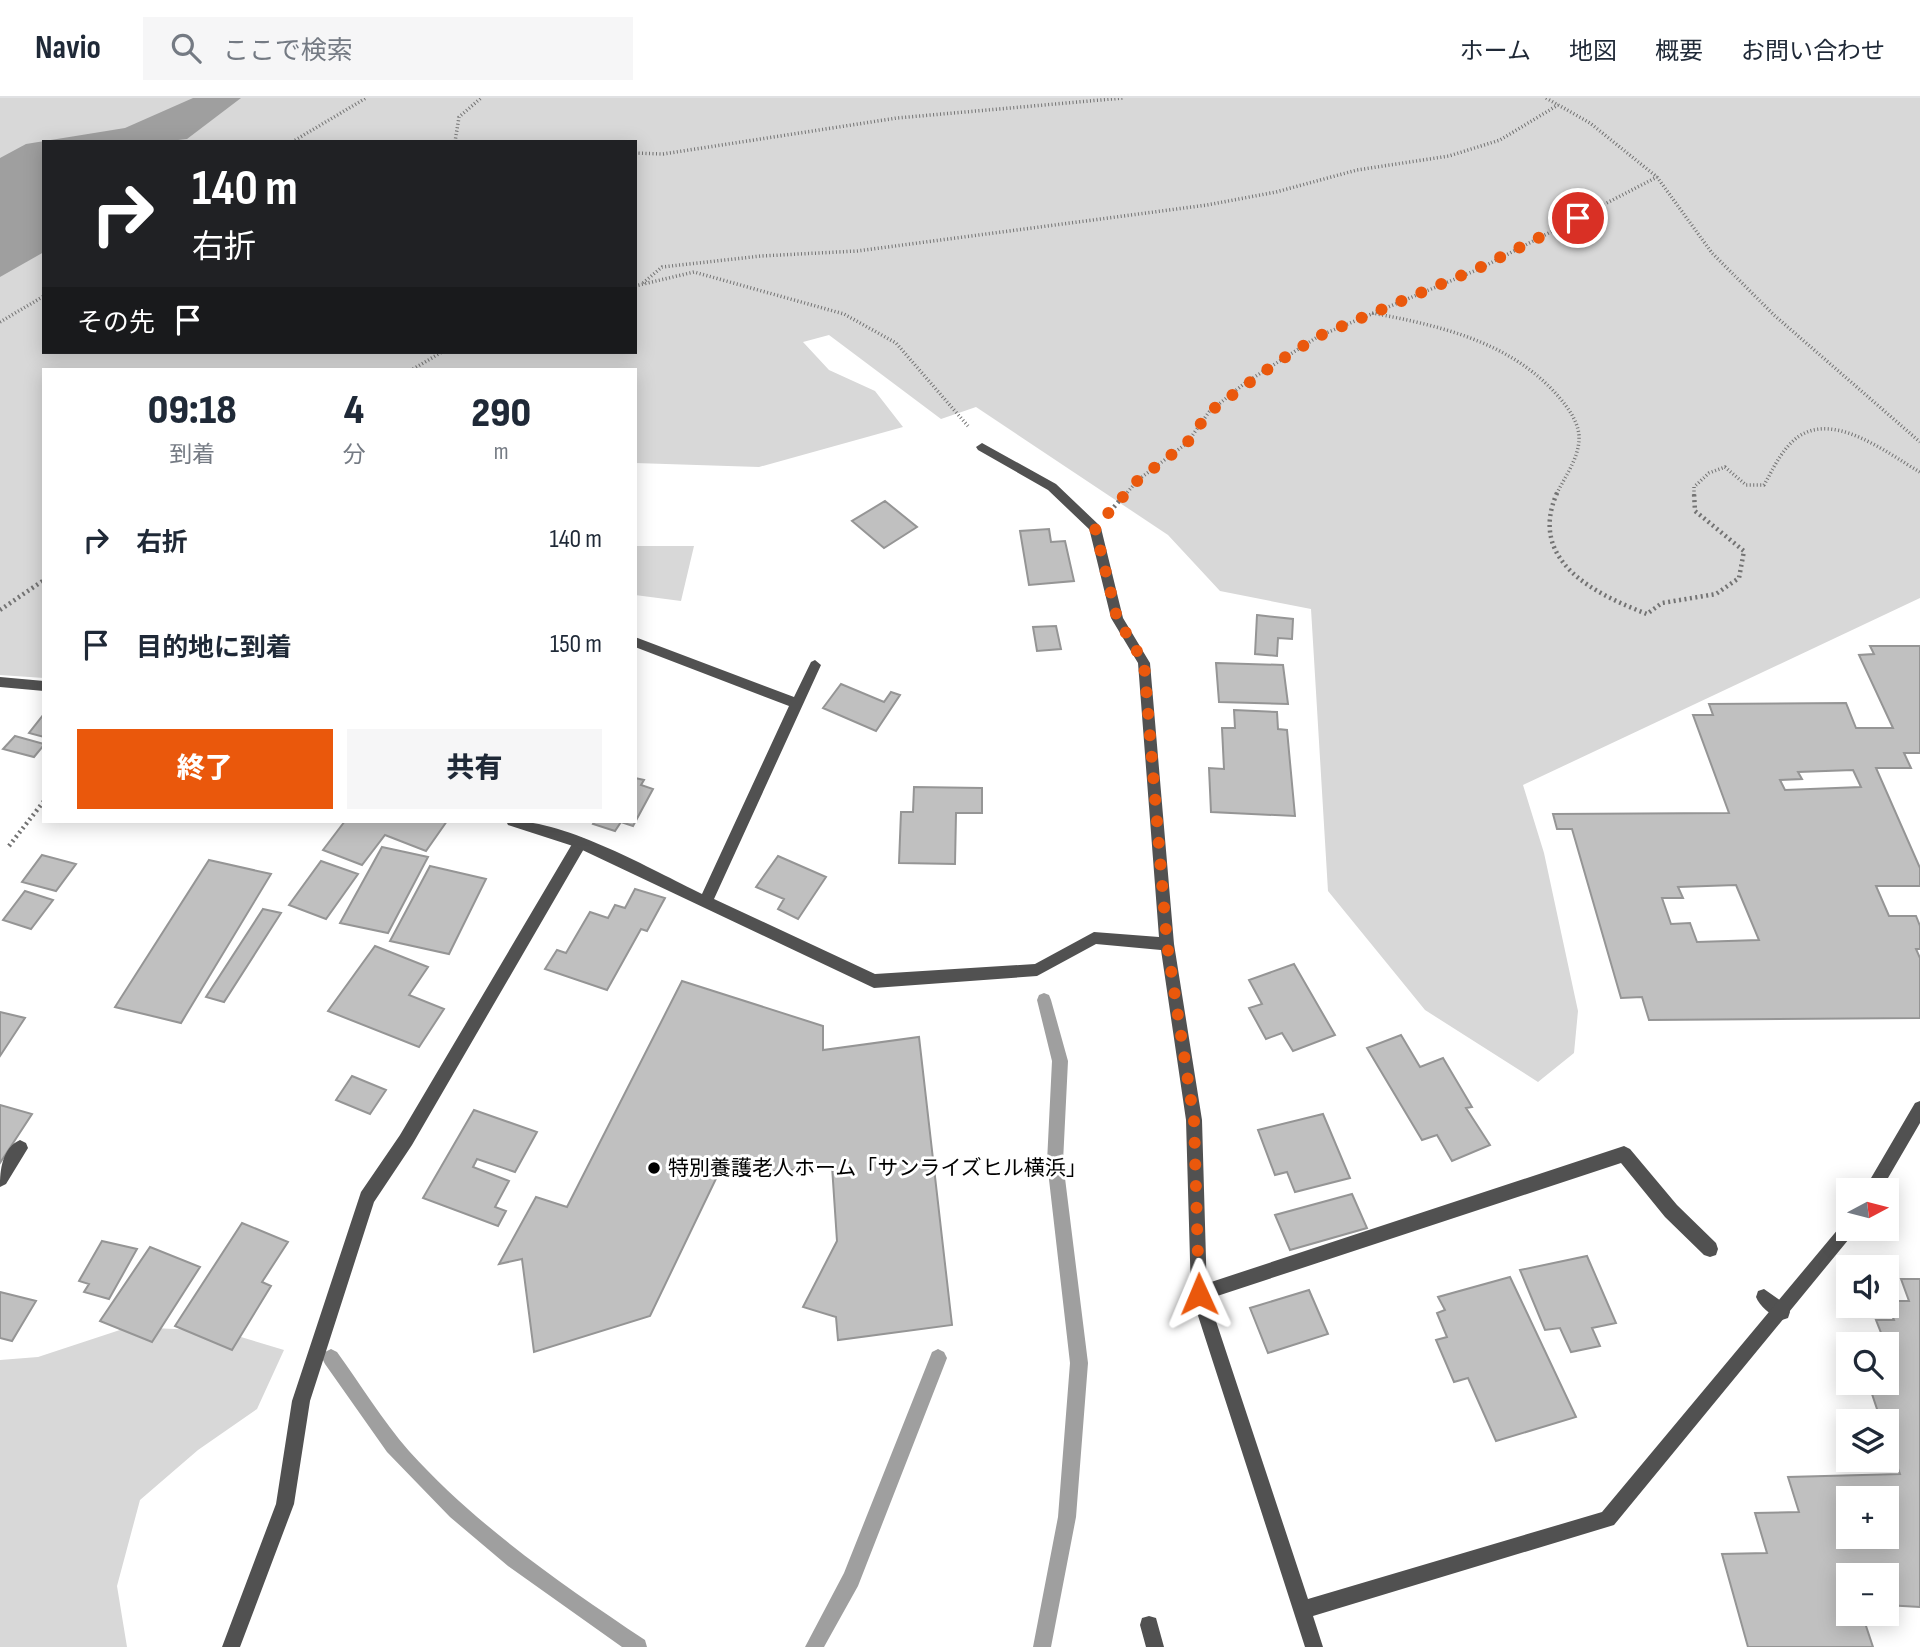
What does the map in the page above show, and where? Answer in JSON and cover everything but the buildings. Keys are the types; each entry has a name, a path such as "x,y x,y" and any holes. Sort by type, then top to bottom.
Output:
{"street":[{"path":"982,447 1052,487 1095,528 1117,618 1144,663 1167,944 1194,1120 1199,1294 1314,1647"},
{"path":"637,643 797,704"},
{"path":"706,900 815,664"},
{"path":"0,682 42,686"},
{"path":"519,823 580,843 874,981 1037,970 1094,938 1167,944"},
{"path":"231,1647 285,1504 302,1401 366,1198 406,1140 580,843"},
{"path":"1879,1178 1920,1108"},
{"path":"0,1179 20,1148"},
{"path":"1199,1294 1624,1154 1671,1211 1710,1249"},
{"path":"1303,1610 1608,1519 1839,1241"},
{"path":"1764,1297 1782,1312"},
{"path":"1149,1625 1155,1647"}],"path":[{"path":"295,140 366,98"},
{"path":"455,140 458,117 481,98"},
{"path":"637,153 663,154 897,118 1123,98"},
{"path":"1546,98 1590,123 1657,177 1721,262 1774,315 1920,442"},
{"path":"643,283 662,267 761,256 857,251 1207,205 1276,192 1357,170 1449,156 1500,140 1558,105"},
{"path":"1095,528 1138,480 1187,443 1209,412 1245,383 1319,336 1479,268 1657,177"},
{"path":"637,285 694,272 844,314 896,343 962,416 982,447"},
{"path":"0,321 42,297"},
{"path":"1372,313 1475,340 1535,369 1555,389 1576,420 1580,442 1560,486 1548,524 1559,559 1580,583 1647,614 1662,603 1716,594 1739,579 1744,551 1695,511 1694,487 1709,473 1725,467 1746,485 1765,485 1794,439 1813,430 1832,428 1861,439 1920,472"},
{"path":"414,368 438,354"},
{"path":"0,610 42,581"},
{"path":"9,846 42,804"}],"shaded area":[{"path":"0,98 1920,98 1920,598 1523,785 1544,853 1578,1011 1574,1053 1538,1082 1425,1010 1328,891 1311,609 1220,591 1168,535 976,407 941,419 829,335 803,342 829,370 875,391 903,427 759,467 637,463 637,368 42,368 42,678 0,675"},
{"path":"193,98 241,98 187,139 51,140 125,128"},
{"path":"42,141 42,253 0,277 0,158 26,144"},
{"path":"637,546 694,546 681,601 637,595"},
{"path":"129,1327 221,1331 284,1350 257,1409 198,1450 140,1500 117,1586 127,1647 0,1647 0,1360 38,1357"}],"waterway":[{"path":"1042,1647 1067,1517 1079,1363 1055,1162 1060,1061 1044,1000"},
{"path":"331,1358 393,1445 429,1485 514,1559 638,1647"},
{"path":"814,1647 851,1579 938,1358"}],"place":[{"name":"特別養護老人ホーム「サンライズヒル横浜」","path":"654,1168"}],"route":[{"path":"1199,1294 1194,1120 1167,944 1144,663 1117,618 1095,528 1138,480 1187,443 1209,412 1245,383 1282,359 1319,336 1479,268 1578,218"}]}
